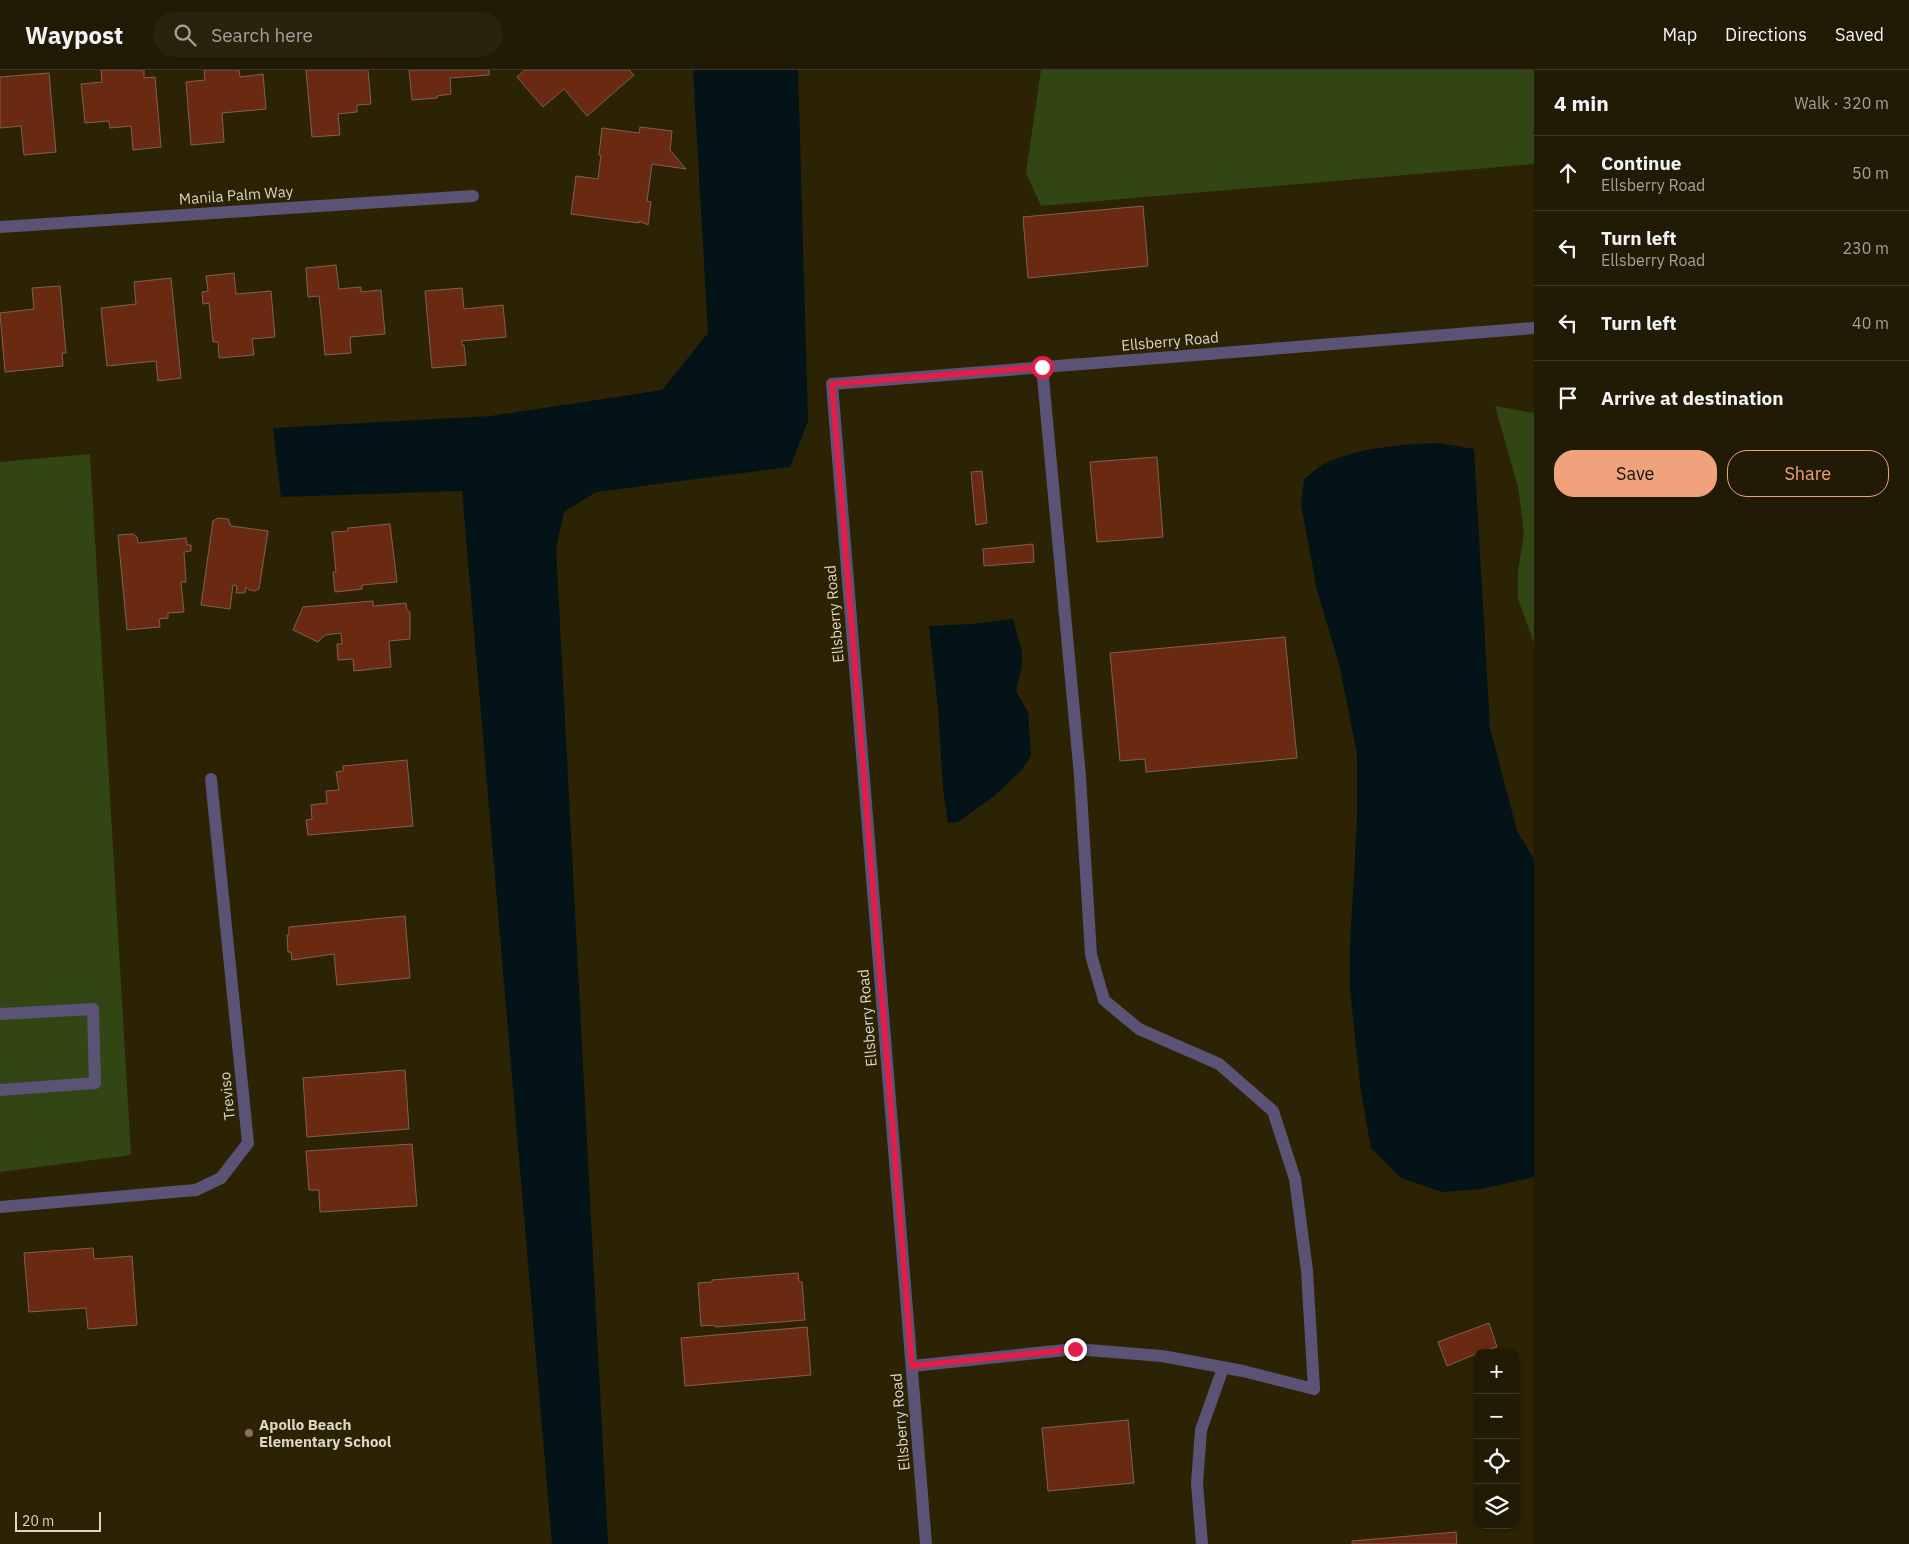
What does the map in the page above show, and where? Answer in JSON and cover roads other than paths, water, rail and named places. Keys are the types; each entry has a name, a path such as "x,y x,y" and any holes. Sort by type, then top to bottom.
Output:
{"street":[{"name":"Manila Palm Way","path":"0,227 473,196"},
{"name":"Ellsberry Road","path":"926,1544 832,384 1534,328"},
{"path":"912,1366 1075,1349 1162,1356 1314,1389 1307,1271 1295,1179 1272,1111 1219,1064 1139,1030 1104,1000 1091,955 1080,776 1042,367"},
{"name":"Treviso","path":"0,1207 196,1190 221,1178 248,1143 212,780"},
{"path":"0,1014 93,1009 95,1084 0,1090"},
{"path":"1202,1544 1197,1483 1201,1430 1223,1368"}],"place":[{"name":"Apollo Beach Elementary School","path":"249,1433"}]}
